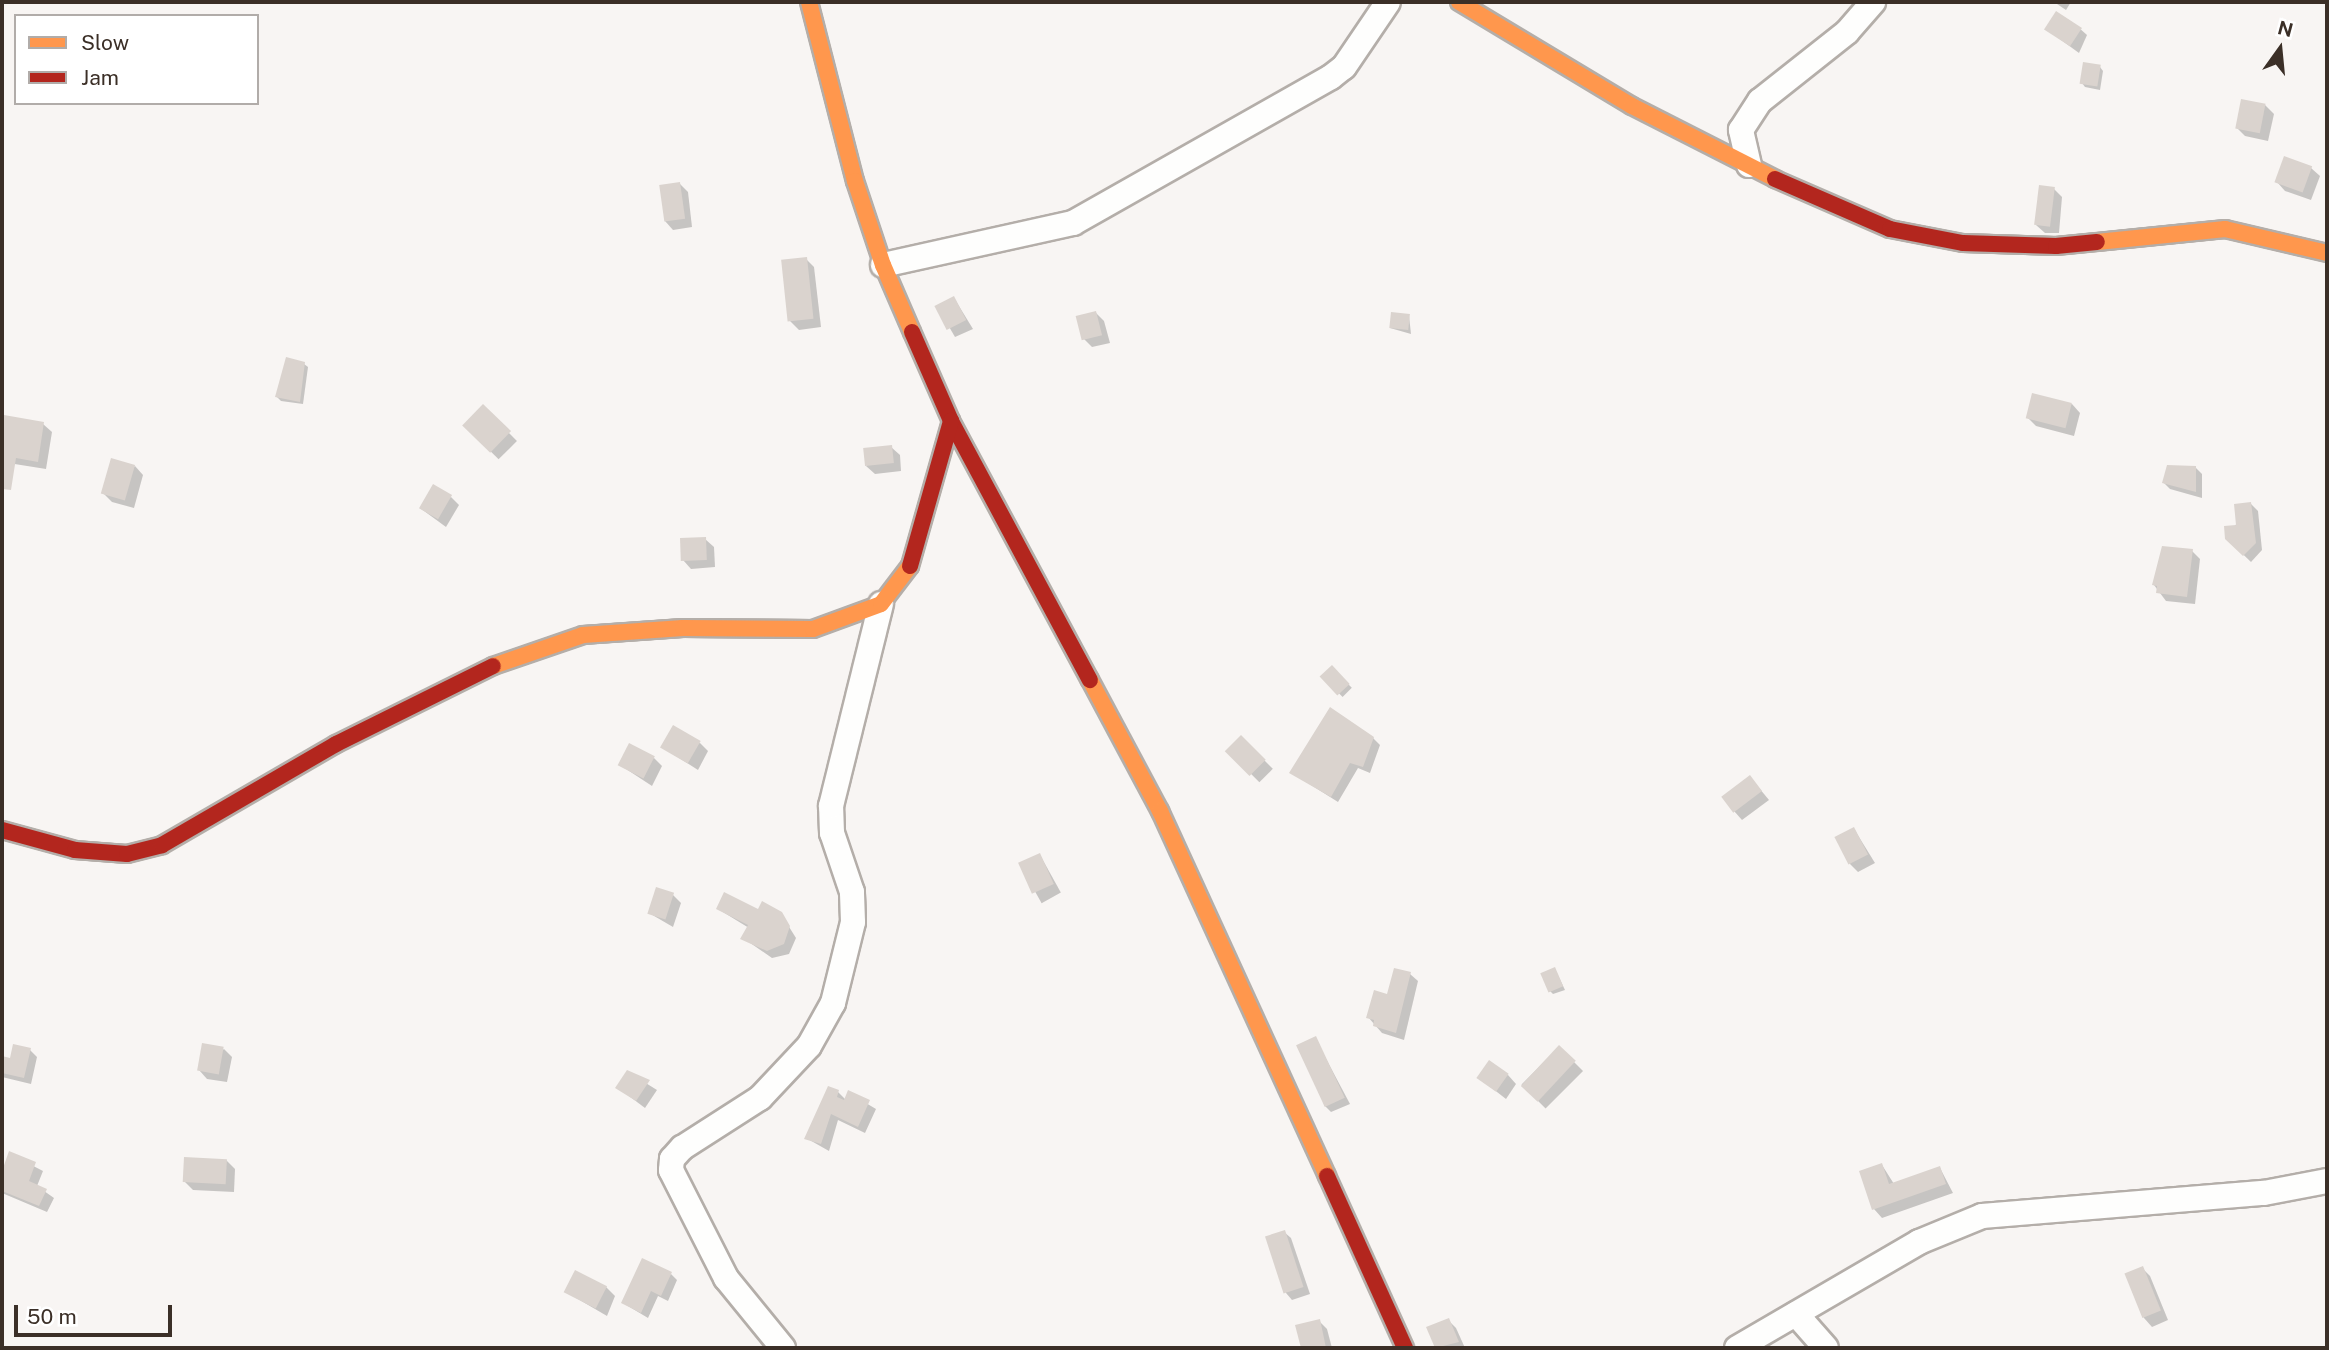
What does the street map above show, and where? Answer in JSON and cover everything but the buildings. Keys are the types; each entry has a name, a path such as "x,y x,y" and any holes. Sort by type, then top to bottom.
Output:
{"street":[{"path":"809,2 855,181 883,265 951,421 1160,811 1405,1348"},
{"path":"883,265 1073,223 1331,77 1343,67 1388,2"},
{"path":"1459,2 1632,106 1814,199 1890,229 1963,243 2056,246 2225,229 2327,253"},
{"path":"1749,165 1741,130 1760,101 1847,32 1872,2"},
{"path":"783,1348 726,1278 671,1170 672,1159 682,1148 760,1098 809,1046 833,1003 853,922 852,892 832,833 831,806 881,604 913,561 951,421"},
{"path":"2,830 75,850 127,854 162,845 336,744 481,670 583,635 683,628 813,629 858,616 881,604"},
{"path":"1737,1348 1919,1242 1982,1216 2264,1193 2327,1181"},
{"path":"1796,1314 1826,1348"}],"traffic: slow":[{"path":"809,2 855,181 883,265 912,332"},
{"path":"1459,2 1632,106 1775,179"},
{"path":"2097,242 2225,229 2327,253"},
{"path":"493,666 583,635 683,628 813,629 881,604 910,566"},
{"path":"1090,680 1160,811 1327,1176"}],"traffic: jam":[{"path":"1775,179 1890,229 1963,243 2056,246 2097,242"},
{"path":"912,332 951,421 1090,680"},
{"path":"910,566 951,421"},
{"path":"2,830 75,850 127,854 162,845 336,744 493,666"},
{"path":"1327,1176 1405,1348"}]}
